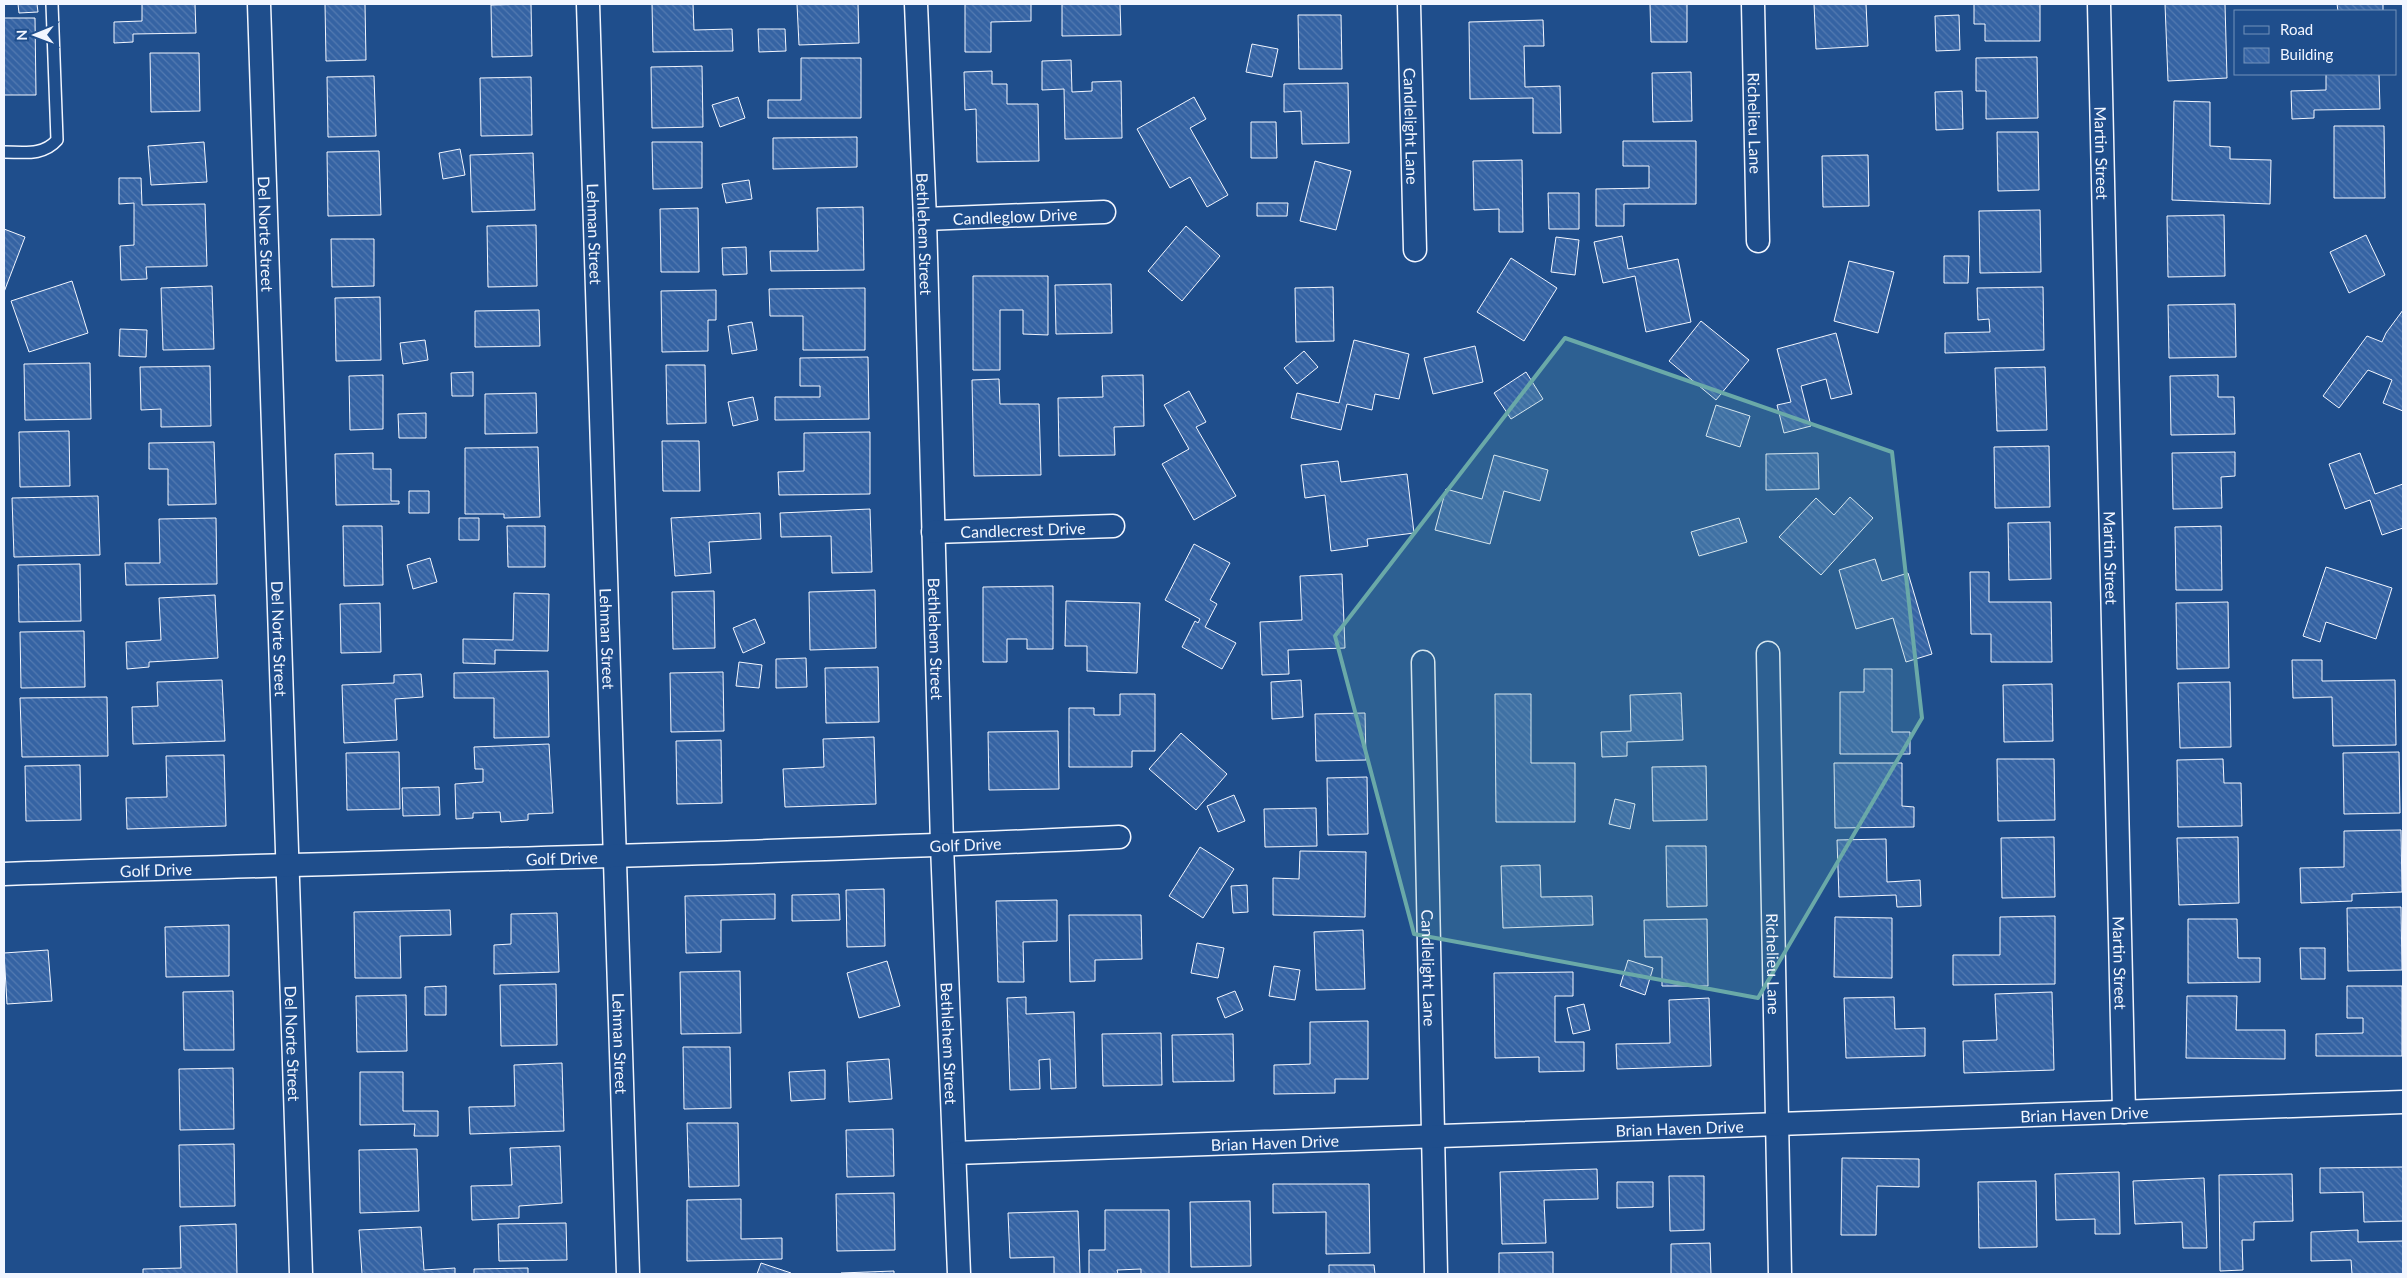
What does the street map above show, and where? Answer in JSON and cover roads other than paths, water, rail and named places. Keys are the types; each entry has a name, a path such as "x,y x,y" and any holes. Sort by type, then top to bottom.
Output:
{"street":[{"name":"Del Norte Street","path":"259,4 289,864 301,1274"},
{"name":"Lehman Street","path":"588,4 628,1274"},
{"name":"Bethlehem Street","path":"916,4 942,846 956,1154 959,1274"},
{"name":"Candlelight Lane","path":"1409,4 1415,250"},
{"name":"Richelieu Lane","path":"1753,4 1758,241"},
{"name":"Martin Street","path":"2099,4 2124,1112"},
{"name":"Candleglow Drive","path":"924,219 1104,212"},
{"name":"Candlecrest Drive","path":"933,532 1113,526"},
{"name":"Richelieu Lane","path":"1768,653 1780,1274"},
{"name":"Candlelight Lane","path":"1423,662 1436,1274"},
{"name":"Golf Drive","path":"4,874 289,864 615,857 942,846 1119,837"},
{"name":"Brian Haven Drive","path":"956,1154 2403,1102"}],"lane":[{"path":"4,152 39,152 49,149 56,140 52,4"}]}
